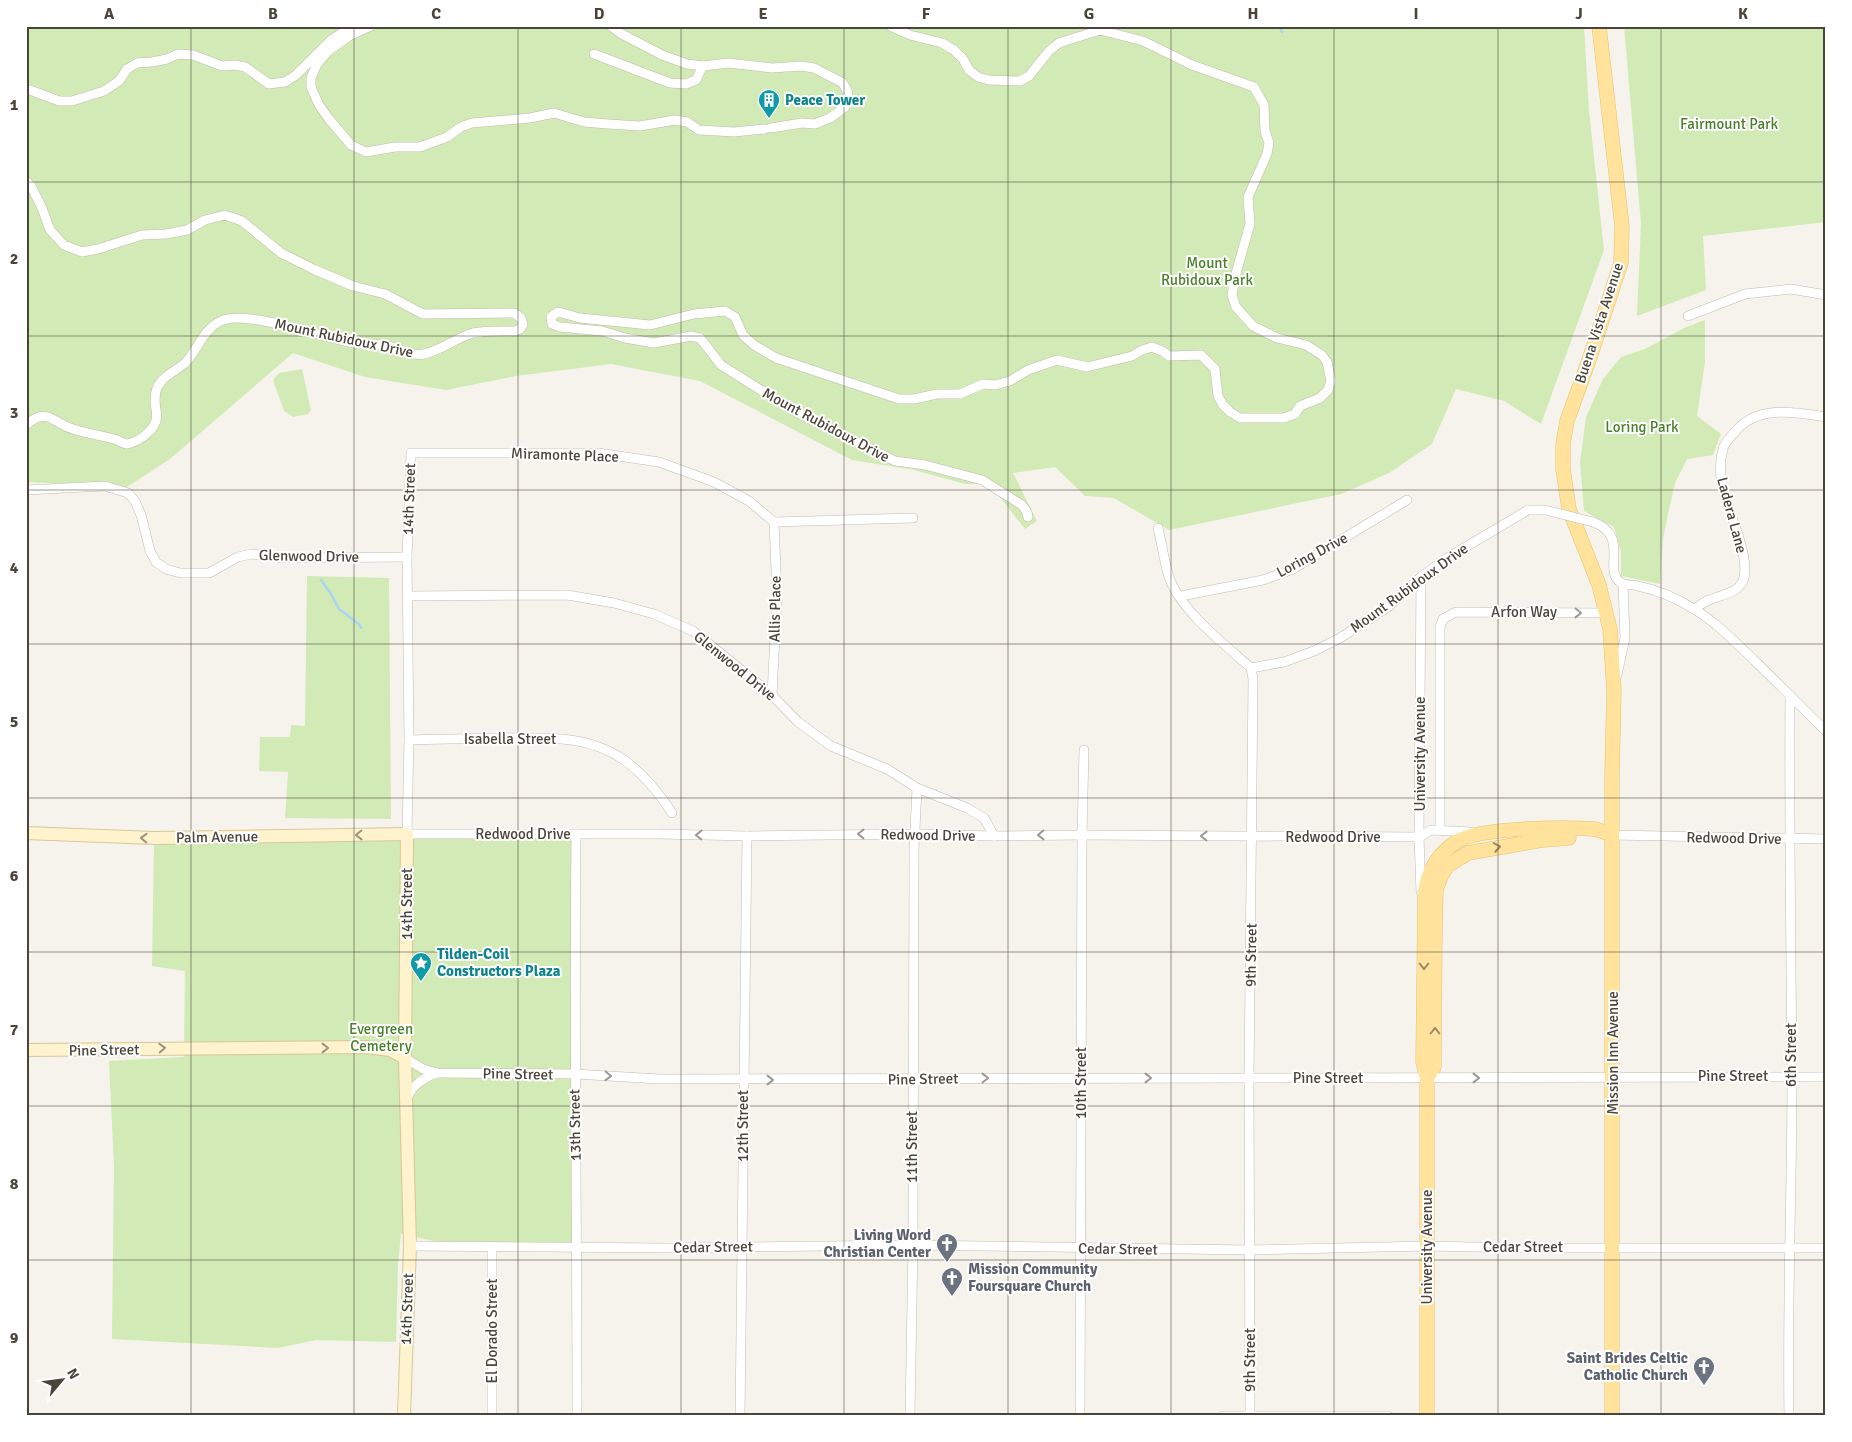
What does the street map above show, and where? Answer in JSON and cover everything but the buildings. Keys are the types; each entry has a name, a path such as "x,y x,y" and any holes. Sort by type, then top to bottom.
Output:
{"main road":[{"name":"Buena Vista Avenue","path":"1599,26 1622,226 1621,263 1590,360 1567,421 1563,444 1563,469 1569,510 1599,585 1606,612"},
{"name":"Mission Inn Avenue","path":"1606,612 1612,645 1614,690 1612,835 1612,1416"},
{"name":"Redwood Drive","path":"1448,834 1475,834 1524,829 1596,829 1612,835"},
{"name":"University Avenue","path":"1427,1416 1427,1078 1423,1067 1425,892 1427,877 1437,860 1446,850 1448,834"},
{"name":"Redwood Drive","path":"1453,860 1468,853 1498,847 1552,839 1596,838 1612,835"},
{"name":"University Avenue","path":"1427,1078 1434,1067 1436,890 1448,865 1453,860"}],"street":[{"path":"357,26 347,33 317,64 311,78 311,87 319,105 334,126 351,145 358,150 366,152 395,147 420,147 447,137 461,128 472,124 530,118 554,113 584,122 640,126 675,120 687,122 699,130 734,132 802,123 816,124 830,118 845,107 848,93 844,83 814,68 801,66 772,68 728,63 702,66 678,62 620,33 611,26"},
{"path":"26,91 30,90 59,101 72,101 104,90 119,81 127,69 137,62 152,62 167,59 178,54 193,54 222,66 235,65 245,68 269,84 285,82 296,75 331,40 371,26"},
{"name":"Mount Rubidoux Drive","path":"890,26 954,50 974,74 989,80 1020,81 1029,76 1048,51 1059,43 1100,30 1143,41 1192,65 1254,87 1264,105 1265,131 1269,142 1267,154 1248,197 1250,224 1235,277 1232,295 1236,307 1253,326 1277,338 1306,345 1322,355 1330,371 1331,381 1328,390 1320,398 1300,406 1295,414 1284,418 1240,418 1230,412 1218,396 1215,369 1207,360 1200,355 1169,356 1152,347 1132,356 1087,367 1058,360 1028,370 1010,382 983,384 960,394 937,394 914,400 899,399 776,358 748,340 735,317 725,311 694,314 650,325 580,318 558,312 551,316 552,324 560,327 602,330 625,338 654,343 691,336 700,338 721,366 796,412 895,461 925,465 982,480 1022,504 1028,517"},
{"path":"594,54 670,83 686,84 696,80 702,66"},
{"name":"Mount Rubidoux Drive","path":"26,181 31,186 42,208 50,230 64,245 82,252 142,235 166,234 187,230 205,220 225,215 242,221 281,253 312,269 353,286 385,294 423,314 514,313 521,318 523,324 515,331 474,333 423,354 406,353 386,345 355,343 256,319 232,318 220,321 206,332 186,362 164,378 157,388 155,401 157,415 154,428 139,439 127,444 100,434 72,429 54,418 46,416 34,418 26,426"},
{"path":"1688,316 1745,294 1791,290 1826,295"},
{"name":"Ladera Lane","path":"1694,609 1707,600 1732,592 1742,582 1745,572 1742,542 1724,495 1720,472 1723,447 1745,422 1763,414 1781,411 1826,417"},
{"name":"Miramonte Place","path":"410,453 598,453 659,462 714,482 749,501 774,522"},
{"name":"14th Street","path":"404,1416 410,1246 405,1058 409,740 407,557 410,453"},
{"name":"Glenwood Drive","path":"26,490 105,486 128,493 135,501 141,515 150,551 156,562 166,569 180,573 209,573 238,557 251,554 284,558 407,557"},
{"name":"Loring Drive","path":"1180,596 1263,580 1293,569 1406,500"},
{"name":"Mount Rubidoux Drive","path":"1251,668 1284,662 1314,651 1340,638 1388,607 1421,577 1447,558 1528,510 1544,510 1592,522 1605,529 1615,547 1614,573 1616,579 1623,584"},
{"path":"774,522 913,518"},
{"name":"Allis Place","path":"772,695 777,595 774,522"},
{"path":"1158,528 1170,578 1180,596 1199,620 1251,668"},
{"name":"University Avenue","path":"1421,577 1419,837 1421,919 1424,930"},
{"path":"1623,584 1638,586 1694,609 1725,633 1826,731"},
{"name":"Mission Inn Avenue","path":"1614,690 1625,638 1623,584"},
{"name":"Glenwood Drive","path":"407,596 567,595 614,603 654,614 694,631 772,695 798,722 831,746 887,770 917,788 966,808 984,818 994,836"},
{"name":"Arfon Way","path":"1443,619 1456,612 1606,612"},
{"name":"University Avenue","path":"1443,619 1440,627 1448,834"},
{"name":"9th Street","path":"1250,1415 1249,1078 1254,679 1251,668"},
{"name":"6th Street","path":"1789,1416 1792,1076 1789,839 1790,695"},
{"name":"Isabella Street","path":"409,740 556,737 596,746 622,758 639,771 659,794 672,814"},
{"name":"10th Street","path":"1080,1416 1084,750"},
{"name":"11th Street","path":"910,1416 913,1245 914,834 917,788"},
{"name":"Redwood Drive","path":"407,834 747,836 914,834 994,836 1419,837 1430,830 1448,834"},
{"name":"Palm Avenue","path":"26,833 154,838 407,834"},
{"name":"13th Street","path":"576,834 577,1416"},
{"path":"1448,834 1453,860"},
{"name":"Redwood Drive","path":"1612,835 1826,839"},
{"name":"12th Street","path":"740,1416 747,836"},
{"name":"Pine Street","path":"26,1050 366,1048 390,1050 422,1069 437,1073 575,1074 659,1079 1826,1077"},
{"path":"406,1098 410,1090 418,1082 437,1073"},
{"name":"Cedar Street","path":"410,1246 577,1248 913,1245 1249,1250 1427,1246 1520,1248 1826,1248"},
{"name":"El Dorado Street","path":"492,1247 492,1416"},
{"path":"1223,1416 1388,1416"}],"green space":[{"name":"Mount Rubidoux Park","path":"26,26 1584,26 1589,111 1604,250 1541,424 1504,401 1456,389 1432,444 1389,473 1341,494 1169,530 1114,498 1085,496 1055,467 1013,473 1037,521 1025,529 995,491 980,484 965,484 914,470 852,460 700,381 611,364 516,376 446,390 365,377 293,353 170,459 127,487 26,482"},
{"name":"Fairmount Park","path":"1624,26 1826,26 1826,222 1703,236 1706,290 1637,316 1641,224"},
{"name":"Loring Park","path":"1705,320 1705,362 1697,416 1721,434 1713,455 1687,459 1675,483 1663,539 1660,584 1621,576 1621,552 1614,527 1584,511 1580,462 1586,417 1603,379 1621,357 1645,349 1684,328"},
{"path":"302,369 311,410 308,414 293,417 284,411 273,380 279,373"},
{"path":"307,576 389,578 391,819 285,818 288,772 259,771 260,737 290,737 291,725 305,726"},
{"name":"Evergreen Cemetery","path":"580,834 578,1246 463,1244 434,1241 401,1234 398,1264 396,1342 316,1340 278,1348 112,1339 114,1166 109,1061 184,1057 185,971 152,966 154,842"}],"waterway":[{"path":"1272,26 1280,28 1282,32"},
{"path":"321,580 339,609 359,624 361,628"}],"place":[{"name":"Peace Tower","path":"769,119"},
{"name":"Tilden-Coil Constructors Plaza","path":"421,982"},
{"name":"Living Word Christian Center","path":"947,1263"},
{"name":"Mission Community Foursquare Church","path":"952,1297"},
{"name":"Saint Brides Celtic Catholic Church","path":"1704,1386"}]}
